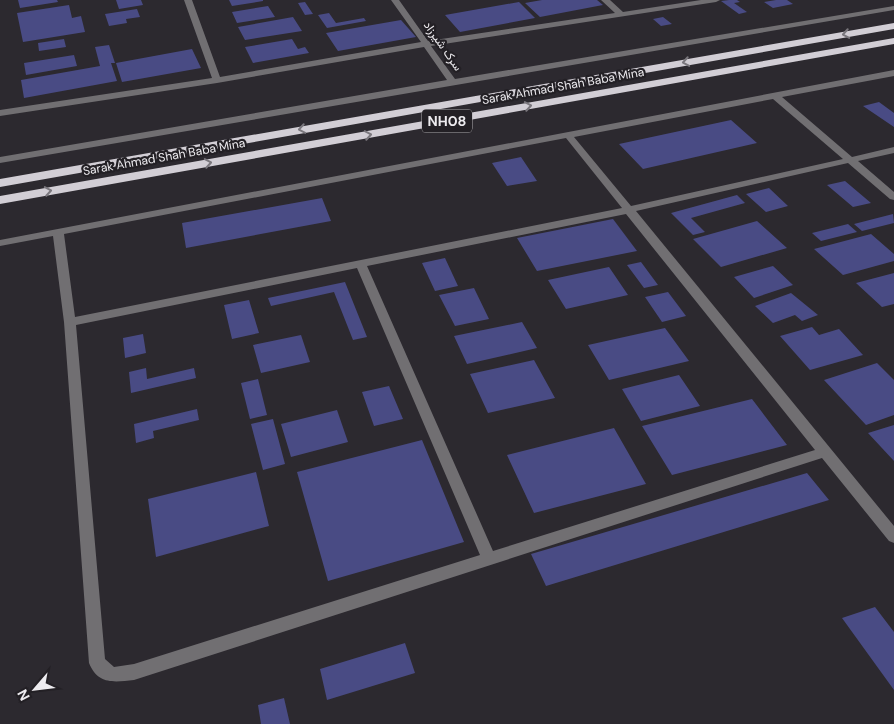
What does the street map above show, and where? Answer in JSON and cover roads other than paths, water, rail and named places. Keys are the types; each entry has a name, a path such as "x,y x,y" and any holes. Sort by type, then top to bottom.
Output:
{"highway":[{"name":"NH08","path":"0,183 894,26"},
{"name":"Sarak Ahmad Shah Baba Mina","path":"0,200 894,41"}],"street":[{"path":"188,0 217,80"},
{"name":"سرک شیرزاد","path":"395,0 453,82"},
{"path":"606,0 622,15"},
{"path":"0,113 217,80 426,44 716,0"},
{"path":"0,160 894,8"},
{"path":"0,244 567,134 894,73"},
{"path":"775,96 894,197"},
{"path":"567,134 894,537"},
{"path":"70,322 628,210 894,150"},
{"path":"58,233 70,322 97,663 111,675 134,672 825,452"},
{"path":"360,264 489,558"}]}
